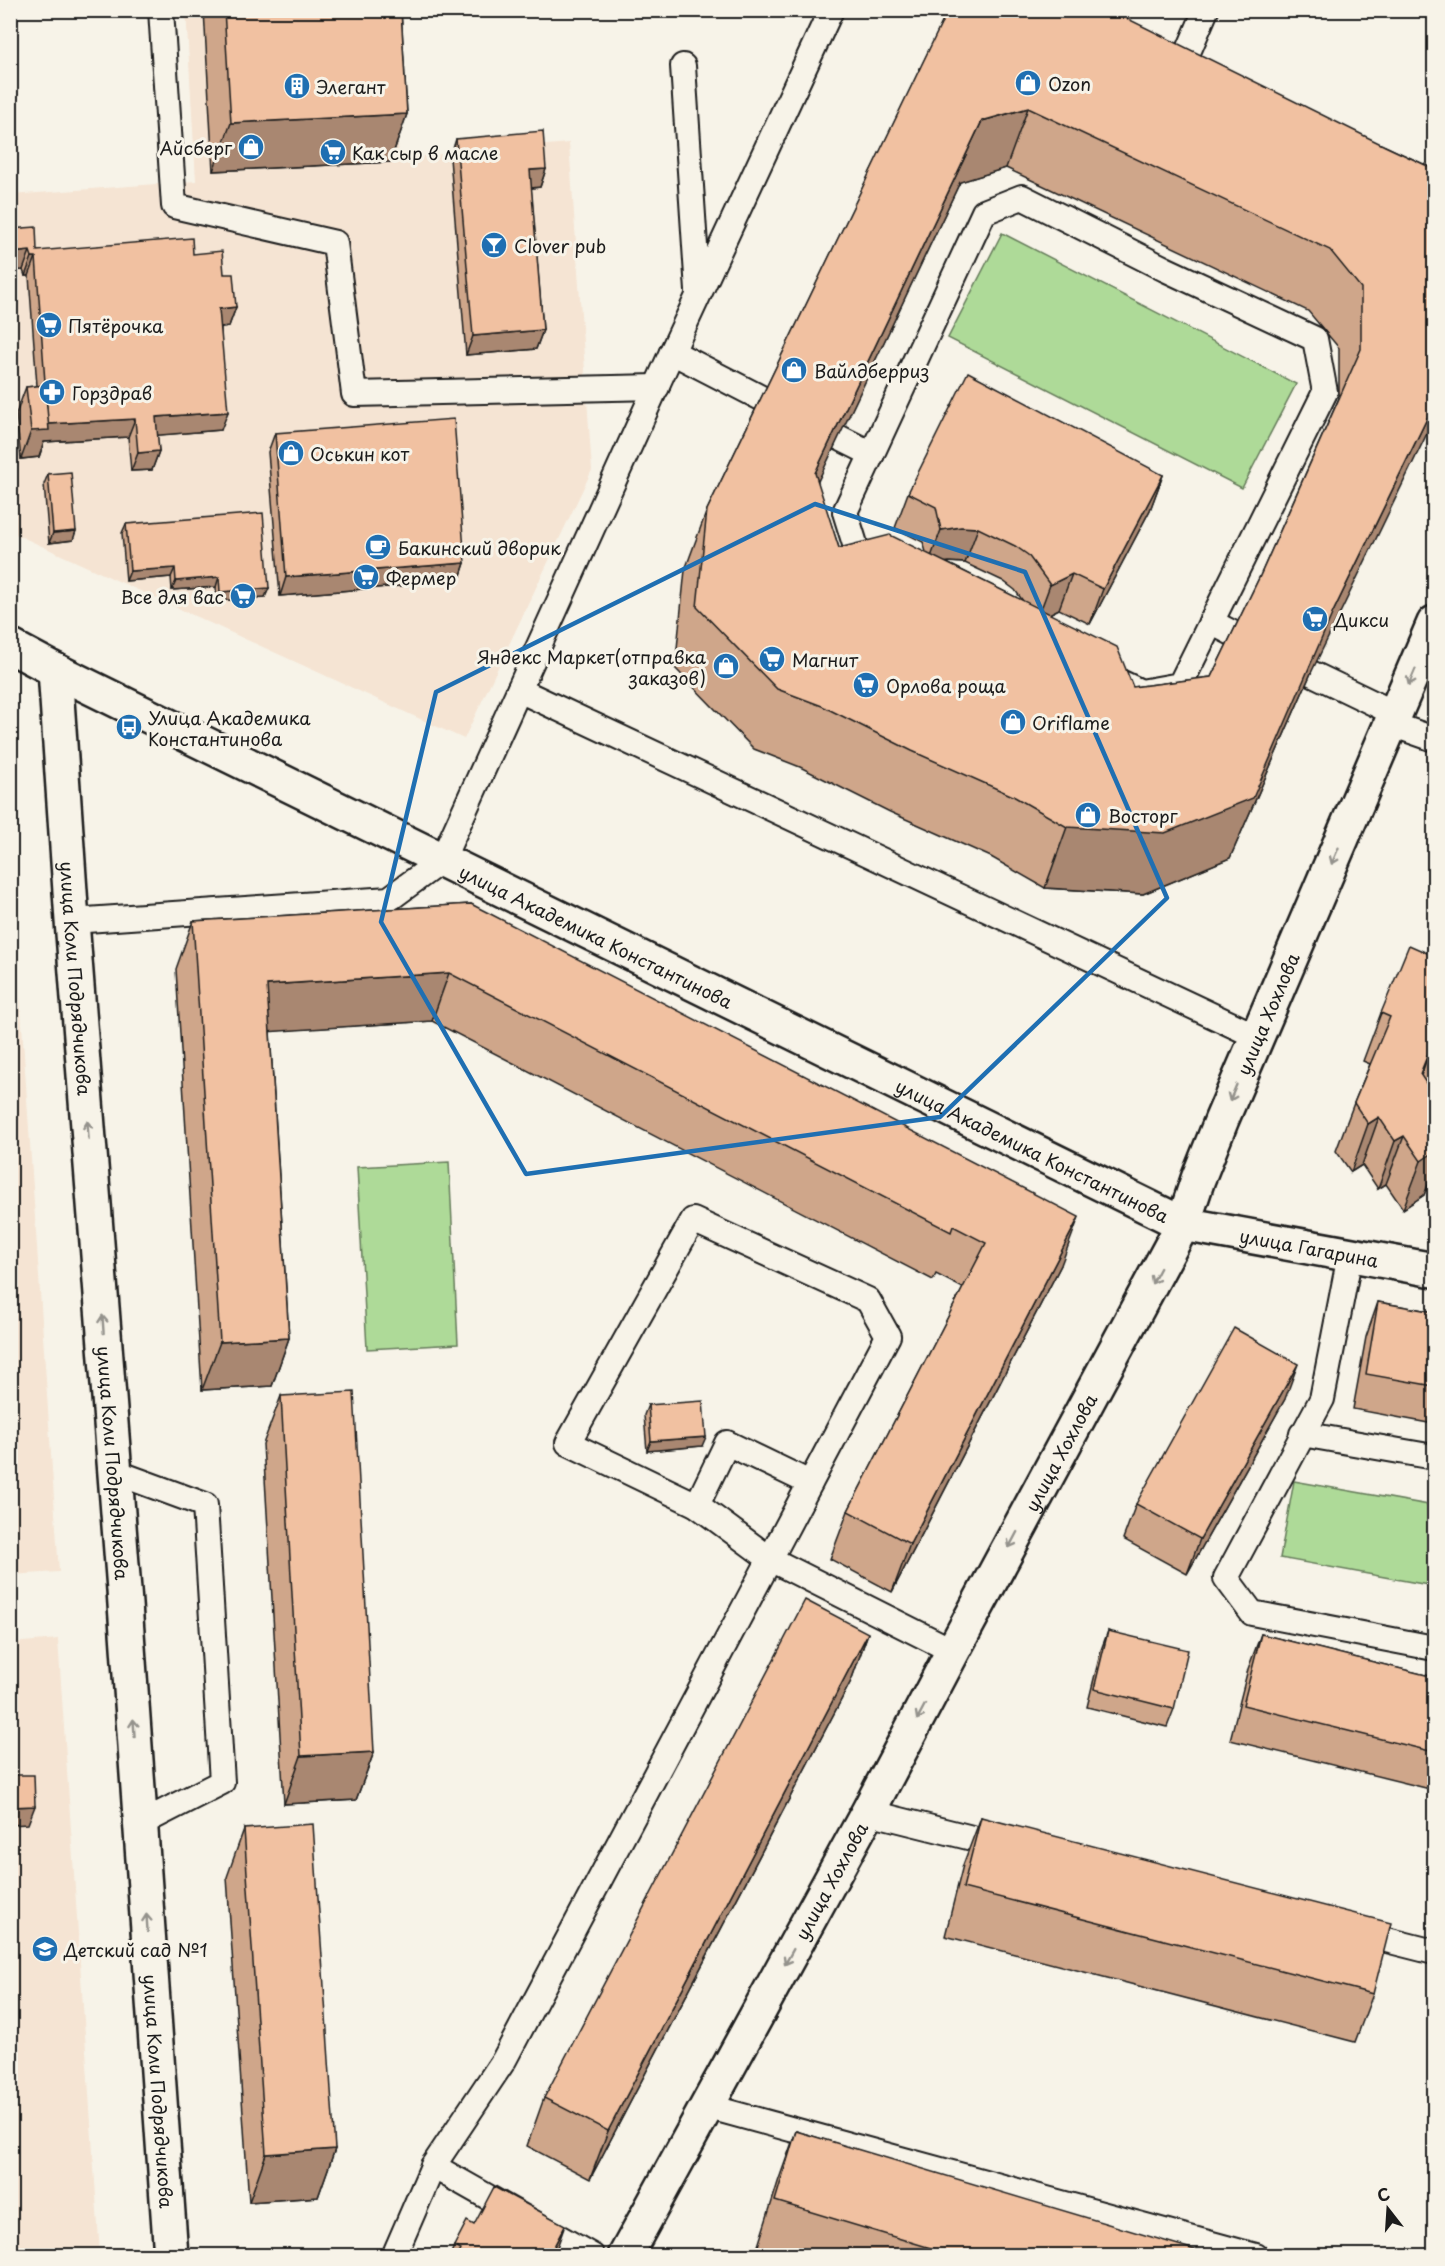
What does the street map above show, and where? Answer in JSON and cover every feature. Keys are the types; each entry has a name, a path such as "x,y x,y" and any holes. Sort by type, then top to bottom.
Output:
{"street":[{"name":"улица Хохлова","path":"626,2256 868,1812 952,1651 1183,1224 1198,1179 1434,623"},
{"name":"улица Академика Константинова","path":"10,646 1183,1224"},
{"name":"улица Коли Подрядчикова","path":"55,670 171,2256"},
{"name":"улица Гагарина","path":"1183,1224 1434,1270"}],"lane":[{"path":"161,10 174,206 335,243 354,394 657,387"},
{"path":"72,921 389,899 442,860 672,352 831,10"},
{"path":"1180,71 1206,10"},
{"path":"683,66 699,295"},
{"path":"1022,197 1170,258 1315,339 1325,392 1180,685 1141,692 858,557 845,512 872,454 984,212 1022,197"},
{"path":"672,352 765,400"},
{"path":"840,438 872,454"},
{"path":"1210,622 1238,636"},
{"path":"1311,673 1434,739"},
{"path":"519,690 1258,1037"},
{"path":"394,2256 433,2166 504,2060 770,1559 888,1336 868,1300 693,1220 568,1443 697,1505 770,1559 952,1651"},
{"path":"1350,1254 1322,1399 1226,1578 1252,1612 1434,1648"},
{"path":"1302,1434 1434,1457"},
{"path":"697,1505 727,1443 810,1483"},
{"path":"115,1472 205,1506 222,1782 141,1824"},
{"path":"868,1812 1020,1850"},
{"path":"1331,1926 1434,1952"},
{"path":"706,2106 1256,2256"},
{"path":"433,2166 592,2256"}],"highlighted area":[{"path":"815,504 1025,572 1167,898 940,1117 526,1174 381,922 436,692"}],"shaded area":[{"path":"186,11 389,11 399,158 569,143 592,470 464,739 11,532 11,195 196,181"},
{"path":"15,922 59,1572 11,1575 10,923"},
{"name":"Детский сад №1","path":"58,1639 100,2255 11,2256 11,1643"}],"green space":[{"path":"1002,233 1296,384 1242,488 948,338"},
{"path":"449,1162 458,1344 367,1349 357,1167"},
{"path":"1294,1481 1434,1506 1434,1586 1280,1558"}],"building":[{"name":"Элегант","path":"224,10 401,10 407,114 231,123"},
{"path":"948,10 1110,10 1434,169 1434,404 1333,612 1253,798 1165,833 1067,827 1013,796 912,751 822,706 777,689 697,607 707,510","holes":["1028,108 1330,250 1361,288 1361,349 1260,576 1211,677 1133,687 1117,647 890,535 839,548 815,473 982,121"]},
{"path":"543,131 546,169 530,170 543,330 473,336 456,139"},
{"path":"36,227 37,251 192,238 193,254 222,251 224,274 233,274 236,307 219,309 228,412 156,417 159,451 138,453 135,419 48,424 36,257 32,257 30,251 10,253 10,229"},
{"path":"968,372 1163,475 1103,589 1072,574 1050,585 1028,555 1015,546 978,528 961,527 941,530 936,507 908,493"},
{"path":"45,385 49,430 31,431 26,387"},
{"path":"454,419 465,563 286,577 275,433"},
{"path":"71,472 76,531 53,533 48,474"},
{"path":"263,513 269,588 220,592 219,577 176,581 175,568 130,571 126,524"},
{"path":"471,904 1079,1217 910,1544 848,1511 986,1243 953,1226 951,1232 449,973 267,985 289,1338 220,1342 193,921"},
{"path":"1409,945 1434,956 1434,1039 1420,1074 1428,1086 1434,1087 1434,1152 1421,1161 1404,1136 1395,1141 1379,1117 1368,1124 1354,1103 1390,1017 1381,1013"},
{"path":"1378,1302 1434,1312 1434,1386 1366,1374"},
{"path":"1234,1328 1298,1364 1200,1539 1136,1504"},
{"path":"354,1392 374,1752 301,1756 281,1396"},
{"path":"703,1401 706,1437 651,1441 648,1405"},
{"path":"805,1600 868,1633 608,2131 544,2098"},
{"path":"1108,1631 1188,1650 1174,1709 1094,1689"},
{"path":"1261,1634 1434,1677 1434,1752 1243,1705"},
{"path":"10,1775 34,1775 35,1806 10,1807"},
{"path":"981,1817 1391,1923 1373,1994 963,1888"},
{"path":"313,1824 335,2149 266,2154 244,1829"},
{"path":"796,2131 1202,2252 1201,2256 957,2256 775,2201"},
{"path":"494,2187 565,2225 549,2256 458,2256 461,2250 454,2246 467,2221 474,2225"}],"place":[{"name":"Ozon","path":"1028,83"},
{"name":"Элегант","path":"297,86"},
{"name":"Айсберг","path":"251,147"},
{"name":"Как сыр в масле","path":"333,152"},
{"name":"Clover pub","path":"494,245"},
{"name":"Пятёрочка","path":"49,325"},
{"name":"Вайлдберриз","path":"794,370"},
{"name":"Горздрав","path":"52,392"},
{"name":"Оськин кот","path":"291,453"},
{"name":"Бакинский дворик","path":"378,547"},
{"name":"Фермер","path":"366,577"},
{"name":"Все для вас","path":"243,596"},
{"name":"Дикси","path":"1315,619"},
{"name":"Магнит","path":"772,659"},
{"name":"Яндекс Маркет(отправка заказов)","path":"726,666"},
{"name":"Орлова роща","path":"866,685"},
{"name":"Oriflame","path":"1013,722"},
{"name":"Улица Академика Константинова","path":"129,727"},
{"name":"Восторг","path":"1088,815"},
{"name":"Детский сад №1","path":"45,1949"}]}
